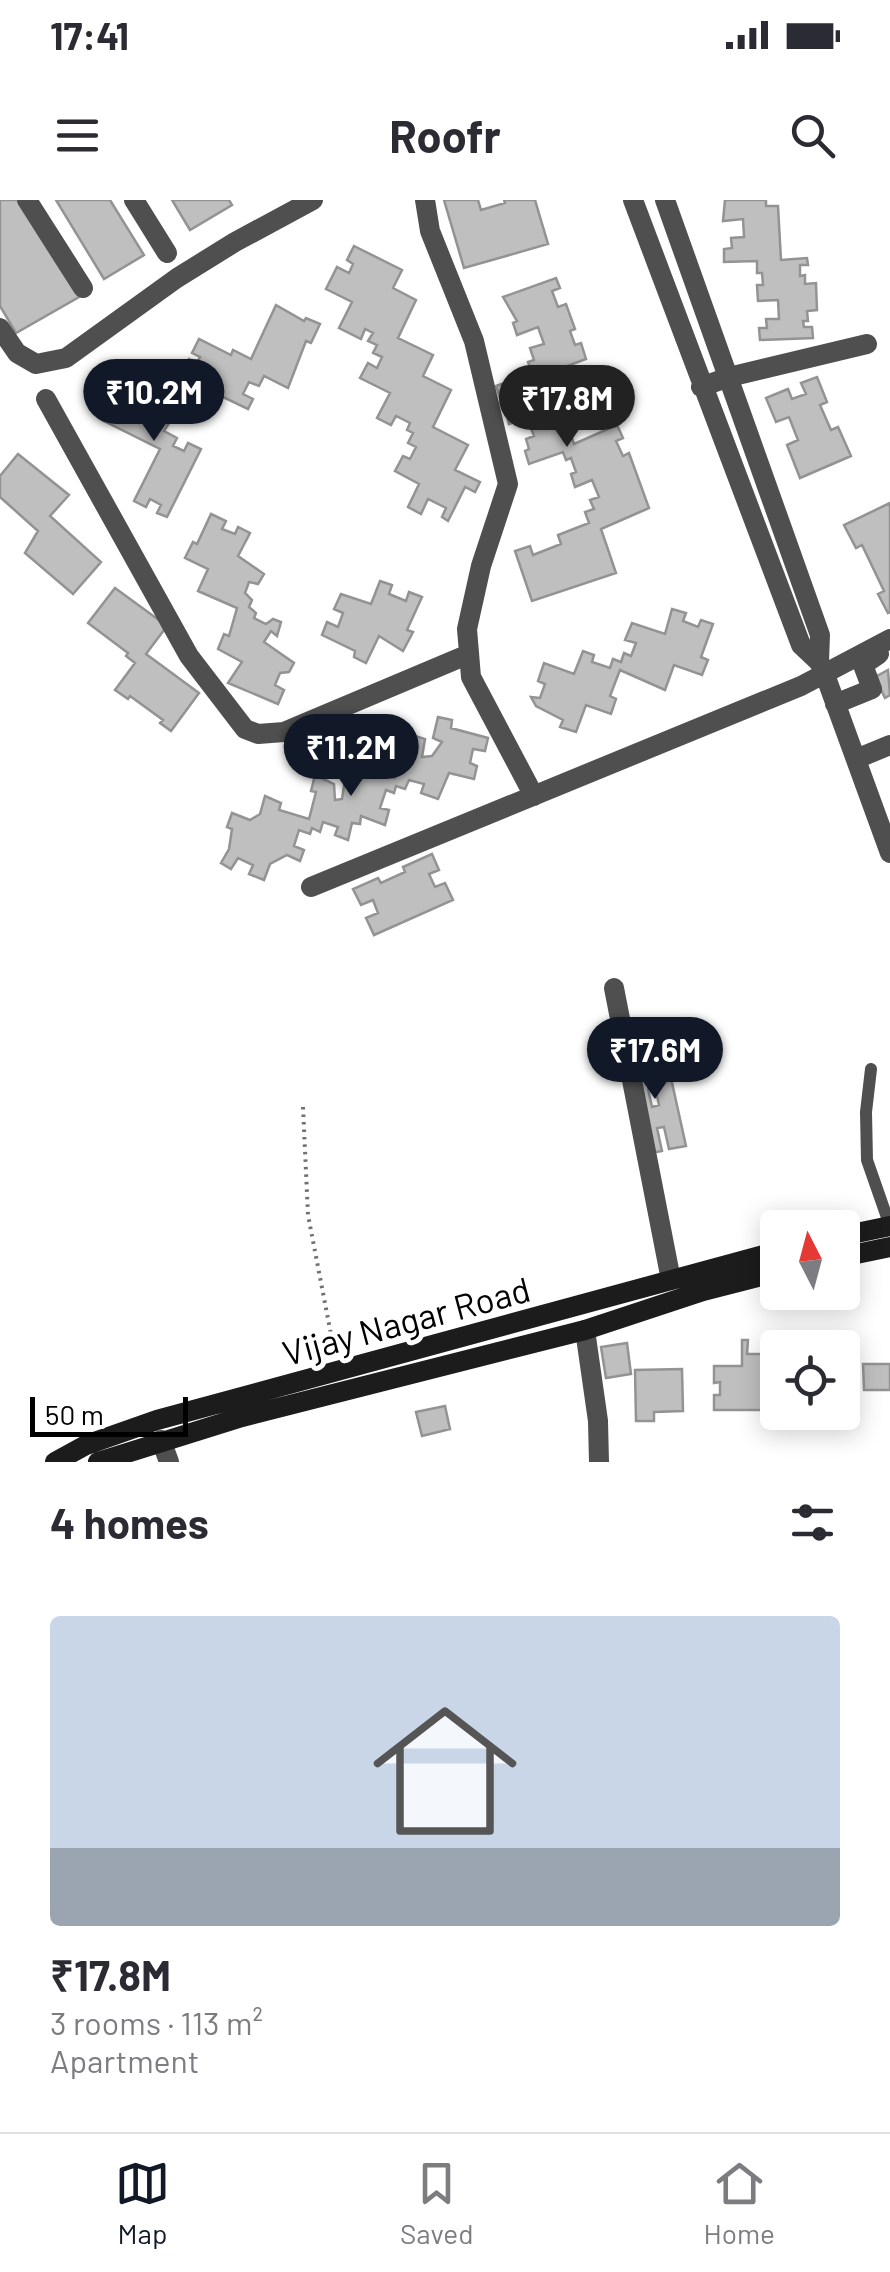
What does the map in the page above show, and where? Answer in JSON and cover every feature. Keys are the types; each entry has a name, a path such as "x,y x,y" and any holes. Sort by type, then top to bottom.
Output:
{"main road":[{"path":"860,1232 890,1226"},
{"path":"860,1253 890,1247"},
{"name":"Vijay Nagar Road","path":"98,1462 162,1440 366,1384 585,1330 702,1291 760,1263"},
{"name":"Vijay Nagar Road","path":"55,1462 157,1420 672,1280 760,1269"}],"street":[{"path":"27,200 84,288"},
{"path":"134,200 167,253"},
{"path":"0,328 17,353 36,364 66,358 176,278 313,200"},
{"path":"425,200 436,248 474,341 508,484 467,629 472,677 534,796"},
{"path":"634,200 800,645 821,667"},
{"path":"665,200 820,635 821,667 890,853"},
{"path":"702,386 867,344"},
{"path":"36,364 45,396 189,656 244,728 258,734 284,732 470,654"},
{"path":"311,888 801,686 821,667 890,640"},
{"path":"836,704 872,689 863,665 890,649"},
{"path":"856,759 890,745"},
{"path":"614,988 672,1280"},
{"path":"585,1330 600,1462"},
{"path":"162,1440 170,1462"}],"lane":[{"path":"871,1068 866,1112 867,1160 890,1226"}],"path":[{"path":"303,1107 308,1215 338,1372"}],"building":[{"path":"0,200 22,200 79,297 16,333 0,306"},
{"path":"56,200 110,200 144,255 104,279"},
{"path":"172,200 229,200 232,205 190,230"},
{"path":"444,200 478,200 481,210 505,203 504,200 535,200 548,244 464,268"},
{"path":"725,200 766,200 766,206 778,206 781,260 807,258 808,265 800,265 800,276 805,275 805,284 816,283 817,310 807,311 808,321 803,321 804,327 812,327 813,338 760,340 759,328 767,328 766,319 779,319 778,300 758,301 757,285 763,285 757,261 724,262 724,249 732,248 731,238 744,237 743,219 723,221"},
{"path":"354,246 402,270 393,288 416,300 398,338 433,355 423,376 451,390 433,427 468,445 455,470 480,482 475,492 465,487 448,521 442,517 446,508 428,499 421,514 408,507 419,484 395,471 403,456 410,459 416,447 408,443 413,433 407,430 410,423 396,416 391,425 377,418 390,393 360,378 368,363 377,368 382,357 373,353 377,345 368,341 373,333 365,329 361,339 339,328 352,302 326,289 337,267 349,273 353,264 347,260"},
{"path":"556,278 560,288 552,291 558,307 566,304 575,329 570,331 575,345 581,343 586,359 546,374 555,397 562,394 572,419 566,421 574,444 617,425 623,438 616,441 623,456 629,453 649,508 601,529 616,573 532,601 515,551 530,546 533,555 561,544 558,535 589,523 585,512 594,509 590,500 599,497 592,480 575,487 571,474 576,472 571,458 566,460 563,452 529,464 526,439 534,436 527,418 509,424 506,413 510,412 496,386 532,373 528,362 534,360 530,348 544,344 538,327 517,335 513,323 517,321 503,297"},
{"path":"276,305 304,321 306,318 320,324 311,343 306,341 288,388 264,376 259,386 249,382 243,394 253,399 248,409 181,377 189,359 197,363 200,357 192,353 199,339 231,355 233,350 251,359"},
{"path":"817,377 827,402 820,405 831,430 838,427 851,456 800,478 787,445 798,440 789,417 776,422 766,398 788,389 792,399 806,394 801,383"},
{"path":"122,380 179,407 164,431 177,438 173,446 184,451 188,443 201,449 167,517 157,513 161,505 150,499 146,507 134,501 160,449 102,420 113,405"},
{"path":"18,454 69,495 50,516 101,562 73,594 25,553 38,531 0,497 0,476"},
{"path":"890,503 888,613 878,594 884,591 862,545 856,548 844,525"},
{"path":"211,514 226,521 222,529 235,534 238,527 250,533 238,556 264,574 258,584 249,582 245,593 252,600 249,607 256,613 254,618 266,624 273,619 281,622 277,636 271,631 264,642 294,663 289,672 280,673 275,685 284,690 278,704 228,683 242,662 218,649 224,634 229,636 237,608 198,591 208,569 185,558 193,542 197,544"},
{"path":"380,581 392,585 389,594 406,601 409,592 422,597 407,630 413,632 403,651 379,636 366,663 354,657 355,651 322,635 327,622 338,627 343,613 334,609 341,594 371,604"},
{"path":"115,588 167,626 146,654 199,693 171,731 160,723 163,720 115,690 135,663 126,656 128,653 88,623"},
{"path":"672,609 686,613 683,621 698,627 701,620 713,624 701,657 708,660 702,675 674,665 665,690 620,670 610,696 616,699 611,714 586,705 576,732 560,727 563,720 536,706 531,697 540,698 545,684 538,681 544,663 574,674 583,651 594,655 592,662 610,668 613,659 621,662 624,653 631,656 636,643 625,640 632,623 665,634"},
{"path":"888,670 890,695 885,698 875,677"},
{"path":"438,717 452,720 451,728 488,738 485,751 473,749 470,763 477,766 474,779 449,773 438,799 421,793 424,784 409,780 405,789 396,786 394,793 386,790 380,808 389,810 385,825 361,816 360,824 352,823 348,840 335,835 338,827 323,822 320,832 312,828 310,834 299,830 294,846 304,850 300,861 287,855 270,864 264,880 249,874 253,865 238,858 231,869 221,863 229,849 232,829 227,827 232,813 250,820 260,814 265,796 281,803 279,810 309,819 316,792 311,791 315,775 334,784 335,800 342,799 348,759 364,763 362,770 395,778 404,750 398,748 403,732 425,739 422,757 432,756 442,742 433,738"},
{"path":"432,854 439,870 429,874 435,887 445,883 453,900 374,935 366,918 378,913 373,900 361,905 353,889 378,878 381,883 405,872 403,867"},
{"path":"665,1051 686,1146 669,1149 664,1127 657,1128 662,1151 645,1154 624,1060 639,1057 642,1071 650,1069 647,1055","holes":["655,1087 659,1105 652,1107 648,1089"]},
{"path":"742,1340 748,1340 747,1354 760,1354 760,1410 714,1410 714,1395 720,1395 720,1382 714,1383 714,1366 742,1366"},
{"path":"627,1343 631,1374 606,1378 601,1347"},
{"path":"863,1364 890,1364 890,1390 864,1390"},
{"path":"682,1369 683,1411 654,1412 654,1421 636,1421 635,1370"},
{"path":"445,1406 450,1429 422,1436 416,1412"}]}
